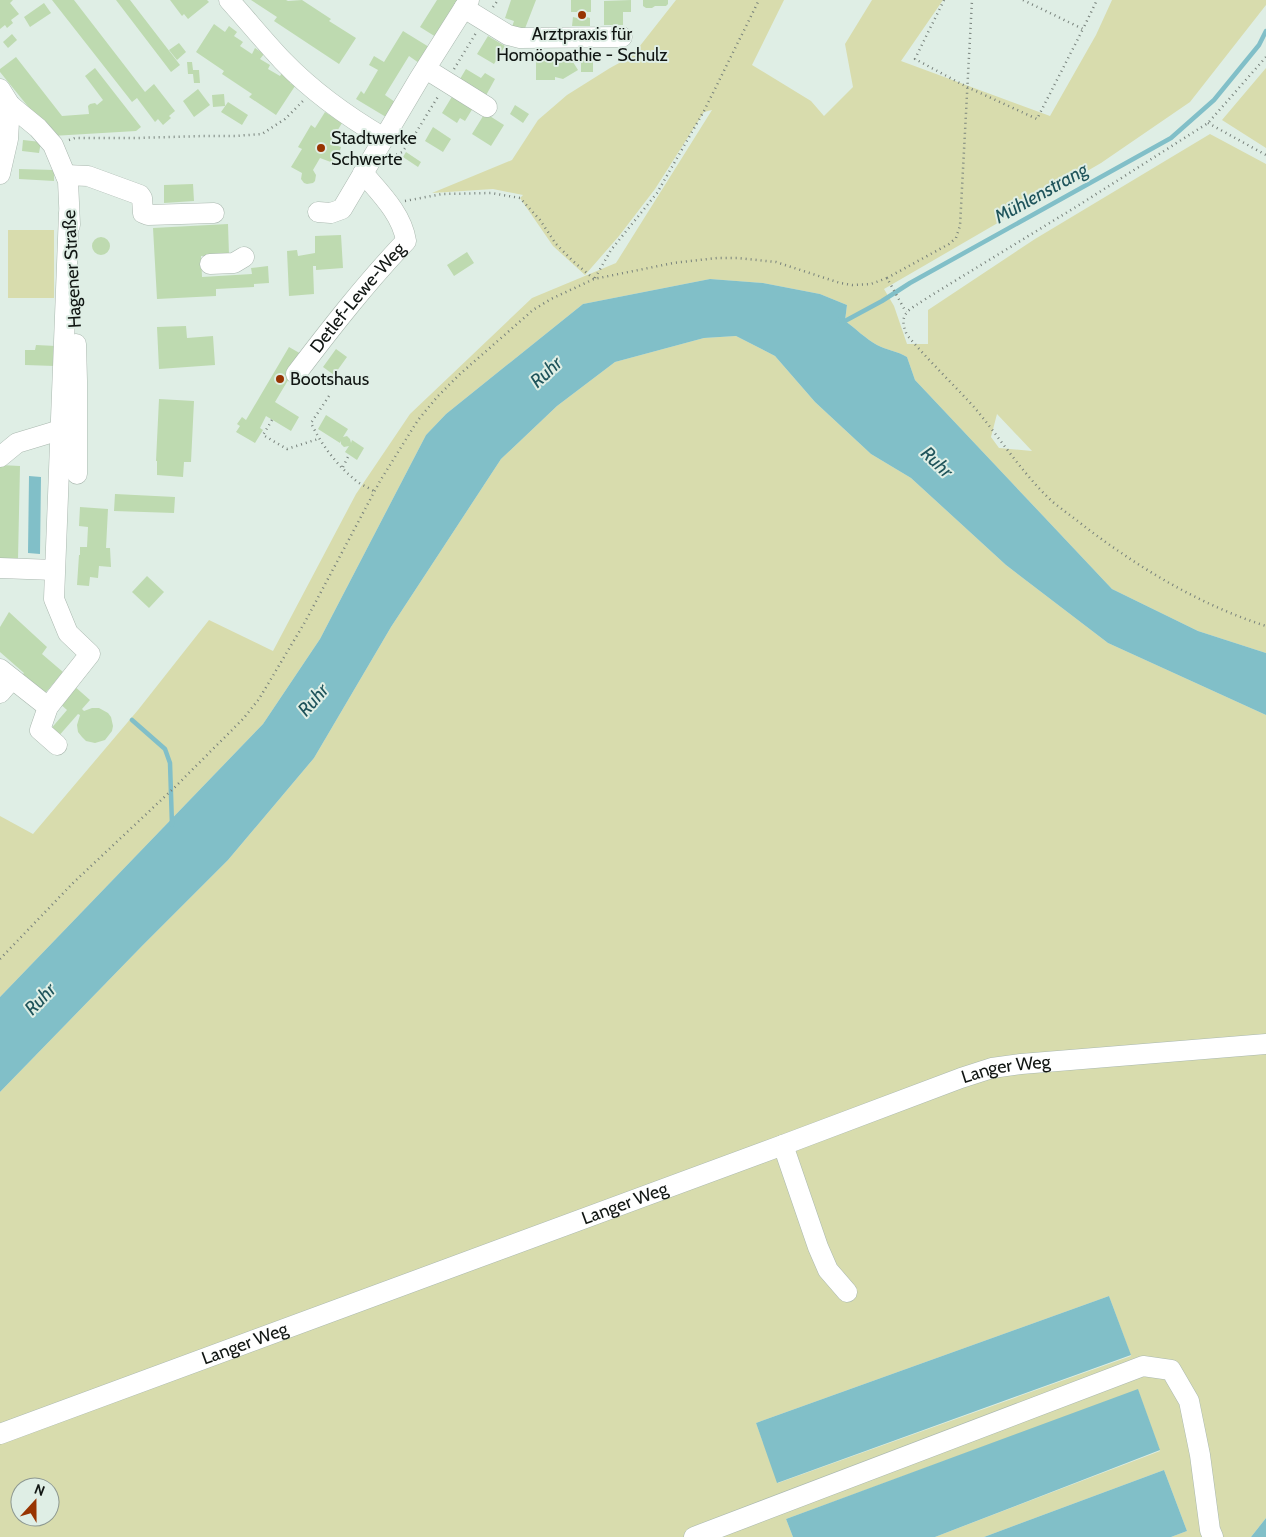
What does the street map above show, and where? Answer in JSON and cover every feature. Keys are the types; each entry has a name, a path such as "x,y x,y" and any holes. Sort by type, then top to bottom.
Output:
{"street":[{"path":"229,0 284,61 313,88 380,136"},
{"path":"318,212 330,212 342,208 363,173 380,136 426,69 466,4 508,35 520,38 622,37"},
{"path":"426,69 487,107"},
{"path":"0,174 8,140 5,97"},
{"name":"Hagener Straße","path":"5,97 53,145 68,181 78,381 77,474"},
{"name":"Detlef-Lewe-Weg","path":"296,374 334,323 380,268 406,241 404,229 389,204 363,173"},
{"path":"66,175 88,176 140,195 143,212 148,215 214,214"},
{"path":"57,745 40,730 48,707 90,654 68,633 54,599 69,213"},
{"path":"210,264 234,262 244,257"},
{"path":"0,457 17,443 60,430"},
{"path":"0,568 54,570"},
{"path":"4,680 48,707"},
{"name":"Langer Weg","path":"0,1434 992,1068 1031,1063 1266,1044"},
{"path":"783,1146 818,1247 828,1270 847,1292"},
{"path":"694,1537 1143,1366 1171,1370 1190,1401 1200,1454 1210,1530 1213,1537"}],"path":[{"path":"594,279 611,250 657,193 704,112 759,0"},
{"path":"944,0 914,59 967,87 1037,119 1097,0"},
{"path":"0,959 72,883 176,787 243,719 259,699 305,622 374,491 418,420 443,390 533,310 550,299 594,279 673,263 717,258 776,262 840,283 852,285 871,284 887,278 949,244 956,238 960,226 972,0"},
{"path":"1024,0 1083,29"},
{"path":"1266,57 1208,123 927,298 906,312 902,320 907,335 973,407 1035,483 1055,503 1113,548 1155,574 1237,617 1266,626"},
{"path":"53,145 75,138 262,134 285,119 306,98 313,88"},
{"path":"1208,123 1266,155"},
{"path":"389,204 442,194 491,193 520,198 540,220 556,244 594,279"},
{"path":"887,278 906,312"},
{"path":"329,396 311,423 319,439 354,480 374,491"},
{"path":"272,420 263,435 287,450 319,439"},
{"path":"342,467 348,455"}],"green space":[{"path":"676,0 784,0 752,65 811,101 824,116 853,87 845,44 872,0 943,0 901,61 1050,116 1096,35 1112,0 1266,0 1266,5 1190,102 1101,163 884,289 894,306 907,344 928,344 928,310 1035,239 1210,134 1266,164 1266,653 1198,631 1112,589 915,380 907,357 877,345 845,321 847,305 820,294 763,283 710,279 583,304 446,414 426,435 320,639 263,724 0,997 0,816 33,834 138,710 209,620 273,651 356,494 410,414 532,298 616,263 712,110 704,112 655,189 619,236 585,275 553,246 520,198 523,195 493,189 432,193 512,160 538,120 567,95 632,56","holes":["997,414 1032,451 999,448 991,437"]},
{"path":"1266,68 1266,148 1222,120"},
{"path":"8,230 54,230 54,298 8,298"},
{"path":"736,336 775,356 815,402 871,454 911,478 1006,565 1108,643 1266,715 1266,1518 1251,1537 1171,1537 1187,1531 1164,1470 984,1537 935,1537 1160,1451 1138,1390 786,1519 793,1537 0,1537 0,1092 228,860 314,758 391,627 501,459 557,406 615,362 704,338","holes":["1109,1296 1131,1356 778,1483 756,1423"]}],"water":[{"name":"Ruhr","path":"710,279 763,283 820,294 847,305 845,321 877,345 907,357 915,380 1112,589 1198,631 1266,653 1266,715 1108,643 1006,565 911,478 871,454 815,402 775,356 736,336 704,338 615,362 557,406 501,459 391,627 314,758 228,860 0,1092 0,997 263,724 320,639 426,435 446,414 583,304"},
{"path":"29,476 41,477 40,554 28,553"},
{"path":"1109,1296 1131,1355 777,1483 756,1423"},
{"path":"1138,1389 1160,1450 935,1537 793,1537 786,1519"},
{"path":"1164,1470 1187,1531 1171,1537 984,1537"},
{"path":"1266,1518 1266,1537 1251,1537"}],"building":[{"path":"0,0 13,0 10,3 19,14 11,20 13,23 7,28 5,25 0,29"},
{"path":"52,0 74,0 145,92 154,84 175,111 169,116 171,118 163,125 158,119 155,122 137,98 132,102"},
{"path":"116,0 130,0 180,65 171,72"},
{"path":"170,0 207,0 209,2 188,19 184,14 182,16"},
{"path":"251,0 302,0 331,19 329,21 356,38 339,64 274,21 277,17"},
{"path":"437,0 458,0 436,37 420,27"},
{"path":"511,0 536,0 524,31 512,27 514,21 505,18"},
{"name":"Arztpraxis für Homöopathie - Schulz","path":"571,0 591,0 591,12 587,12 587,17 590,18 590,26 572,26 573,17 577,18 577,12 571,12"},
{"path":"631,0 631,12 623,12 623,25 604,25 604,1"},
{"path":"643,0 668,0 668,4 666,6 646,8 643,6"},
{"path":"44,3 51,13 30,27 24,17"},
{"path":"214,24 225,32 229,26 237,32 234,36 243,42 240,46 252,54 255,48 264,54 260,59 270,65 268,69 280,76 282,73 292,79 290,83 295,86 276,115 249,97 252,94 222,74 224,71 196,52"},
{"path":"403,31 429,47 419,63 409,56 385,95 395,102 386,117 356,99 361,91 364,94 378,70 369,65 374,56 384,62"},
{"path":"12,34 17,40 8,48 3,42"},
{"path":"488,36 505,46 494,64 477,54"},
{"path":"179,43 186,52 177,60 169,50"},
{"path":"536,54 555,54 558,60 568,54 578,70 563,79 555,77 555,80 536,80"},
{"path":"16,57 62,116 89,114 88,106 90,104 95,103 97,105 103,100 85,76 95,68 141,127 136,131 52,136 0,72 0,69"},
{"path":"581,58 593,58 593,72 581,72"},
{"path":"187,62 192,62 193,70 199,70 200,83 194,83 193,74 188,74"},
{"path":"466,69 481,78 485,73 495,79 484,99 457,84"},
{"path":"198,89 210,105 194,117 183,101"},
{"path":"224,94 225,106 213,107 212,95"},
{"path":"453,95 473,108 465,121 460,118 457,123 442,113"},
{"path":"228,102 248,115 242,125 221,112"},
{"path":"515,105 529,114 523,123 510,114"},
{"name":"Stadtwerke Schwerte","path":"325,112 342,123 330,143 341,147 336,164 320,158 313,170 316,175 315,181 307,184 301,179 302,173 291,167 302,149 298,147 311,125 315,128"},
{"path":"485,113 504,125 491,146 472,134"},
{"path":"433,127 451,139 443,152 425,141"},
{"path":"23,140 41,142 39,153 22,151"},
{"path":"406,152 421,162 418,167 403,157"},
{"path":"19,169 54,170 54,181 19,179"},
{"path":"193,184 194,201 164,203 164,185"},
{"path":"228,224 229,255 201,256 202,277 252,274 251,268 268,266 269,283 254,284 254,287 216,289 216,296 157,299 153,228"},
{"path":"341,235 343,268 316,270 316,266 313,266 314,294 289,296 287,251 297,250 298,256 315,253 315,236"},
{"path":"101,237 107,240 110,246 107,252 101,255 95,252 92,246 95,240"},
{"path":"467,252 474,263 454,276 447,265"},
{"path":"186,326 187,338 213,336 215,365 159,369 157,327"},
{"path":"36,345 56,346 55,366 25,365 25,350 35,350"},
{"name":"Bootshaus","path":"289,347 303,355 275,402 299,417 291,431 266,416 260,428 263,430 255,443 236,432 240,426 237,424 242,417 246,420"},
{"path":"336,349 347,357 334,375 323,367"},
{"path":"159,399 194,401 191,462 184,462 183,477 157,475"},
{"path":"326,415 348,429 343,437 347,436 351,443 352,440 364,448 357,460 345,452 349,446 344,447 341,441 340,443 318,429"},
{"path":"0,465 20,466 18,559 0,559"},
{"path":"115,494 175,497 174,513 114,511"},
{"path":"80,507 108,509 106,548 110,548 111,567 99,566 98,578 90,577 89,586 77,585 80,547 87,547 88,527 79,526"},
{"path":"147,576 164,592 149,608 132,592"},
{"path":"9,612 47,647 42,654 63,672 41,698 19,678 24,673 0,652 0,627"},
{"path":"73,685 90,700 82,709 84,711 99,708 111,717 112,731 105,740 95,743 86,741 78,732 77,725 80,715 78,714 57,738 49,731 67,710 58,702"}],"waterway":[{"name":"Mühlenstrang","path":"839,320 845,321 882,301 910,283 1171,138 1214,100 1259,45 1266,31"},
{"path":"132,720 165,749 170,763 172,825"}],"place":[{"name":"Arztpraxis für Homöopathie - Schulz","path":"582,15"},
{"name":"Stadtwerke Schwerte","path":"321,148"},
{"name":"Bootshaus","path":"280,379"}]}
